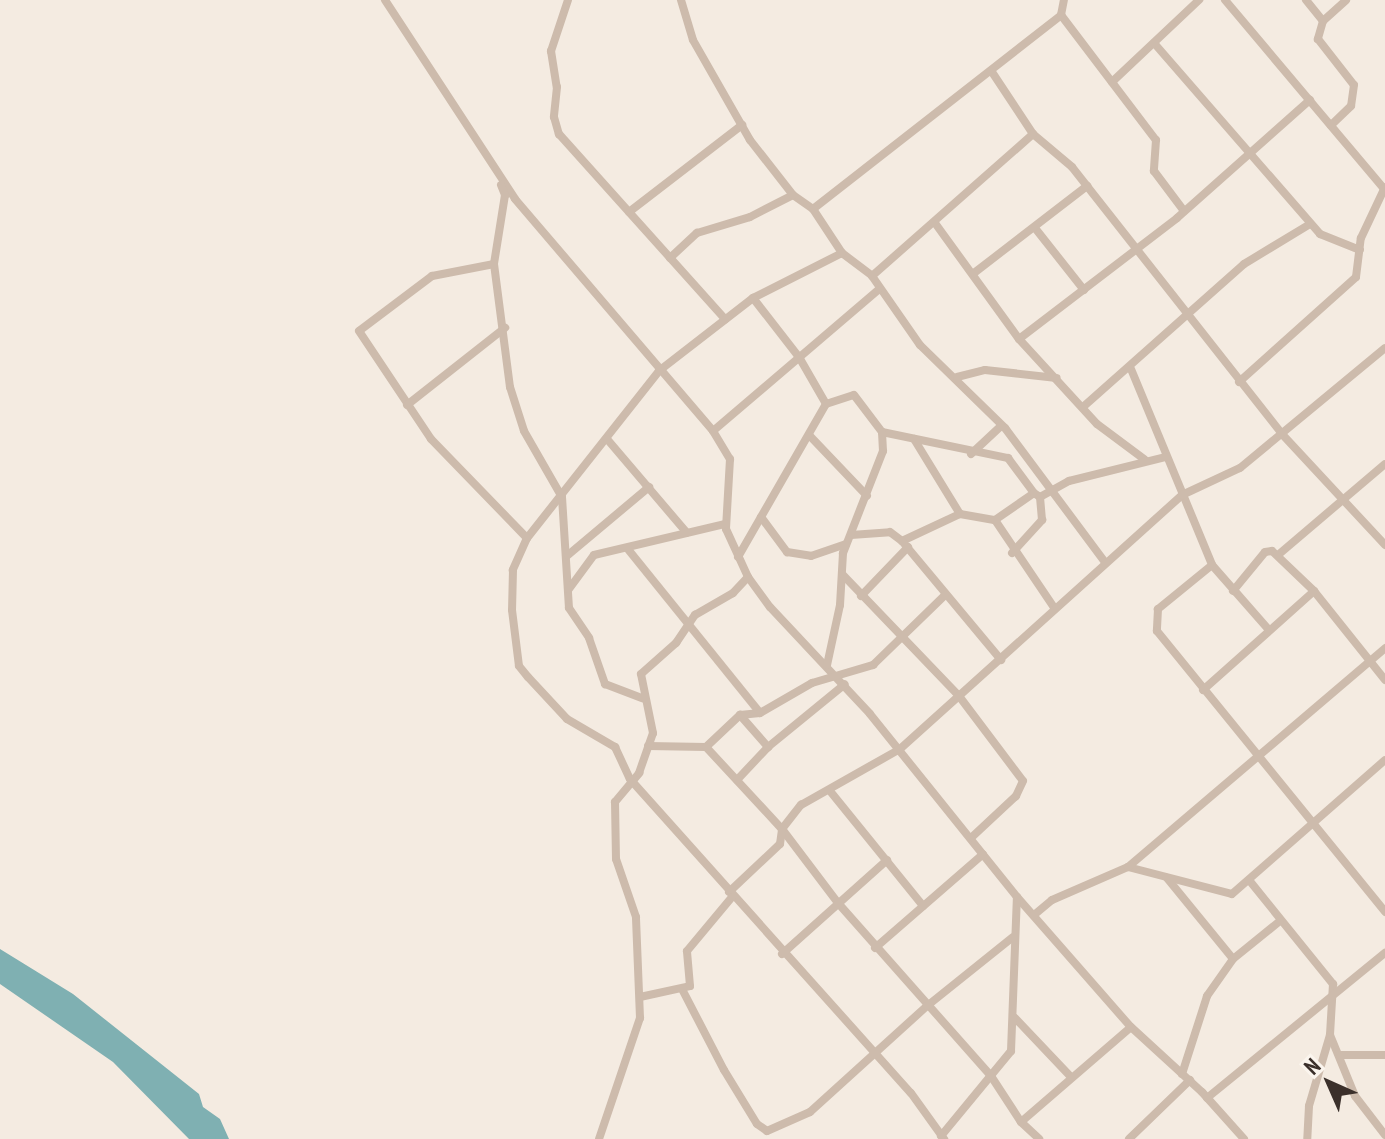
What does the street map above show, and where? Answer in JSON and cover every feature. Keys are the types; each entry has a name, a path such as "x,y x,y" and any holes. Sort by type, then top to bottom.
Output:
{"street":[{"path":"385,0 493,166 659,371 713,431 730,459 725,524 748,577 900,749 1017,897 1131,1027 1186,1077 1244,1139"},
{"path":"568,0 553,34 554,117 569,147 725,319"},
{"path":"681,0 693,40 742,125 793,195 813,209 842,253 872,276 877,291 920,345 957,377 971,399 1001,426 1020,450 1041,493 1042,520 1012,553"},
{"path":"813,209 1061,15 1064,0"},
{"path":"1112,82 1199,0"},
{"path":"1225,0 1385,189 1360,250 1356,277 1239,382"},
{"path":"1306,0 1323,21"},
{"path":"1331,125 1351,106 1354,85 1318,39 1323,21 1346,0"},
{"path":"1061,15 1156,140 1154,171 1184,211"},
{"path":"1154,43 1310,224 1320,234 1360,250"},
{"path":"992,72 1033,134 1087,186 1184,315 1281,433 1385,545"},
{"path":"1019,339 1184,211 1310,100"},
{"path":"629,212 742,125"},
{"path":"872,276 1033,134"},
{"path":"493,166 505,195 494,264 515,407 562,497 569,608 589,638 605,684 642,698"},
{"path":"974,273 1087,186"},
{"path":"670,258 697,233 750,217 793,195"},
{"path":"935,223 1019,339 1114,439 1144,459"},
{"path":"1083,407 1131,369 1184,315 1244,264 1310,224"},
{"path":"1035,228 1084,290"},
{"path":"842,253 753,298 659,371 527,538 512,579 519,666 567,719 615,747 630,779 872,1056 911,1093 942,1138 1011,1051 1015,1018 1013,937 1017,897"},
{"path":"494,264 432,276 359,331 407,405 459,472 527,538"},
{"path":"713,431 877,291"},
{"path":"753,298 799,357 826,404"},
{"path":"407,405 505,328"},
{"path":"640,997 683,991 691,982 687,951 731,894 780,844 782,829 801,805 900,749 1001,660 1104,561 1182,495 1240,468 1385,348"},
{"path":"1131,369 1212,565 1269,630"},
{"path":"957,377 985,370 1057,378"},
{"path":"738,557 826,404 854,395 882,432 883,451 848,540 827,665"},
{"path":"971,454 1001,426"},
{"path":"882,432 971,454 1008,458 1020,450"},
{"path":"809,435 867,496"},
{"path":"914,438 960,514"},
{"path":"607,439 687,533"},
{"path":"861,596 905,544 960,514 995,520 1041,493 1144,459 1165,457"},
{"path":"1008,458 1104,561"},
{"path":"1278,555 1385,464"},
{"path":"568,555 649,487"},
{"path":"761,517 787,552 801,556 848,540 890,532 905,544 1001,660"},
{"path":"995,520 1012,553 1055,609"},
{"path":"569,589 594,555 725,524"},
{"path":"627,548 760,713"},
{"path":"1233,591 1265,552 1278,555 1314,591 1385,680"},
{"path":"1212,565 1161,606 1154,619 1157,631 1309,824 1385,912"},
{"path":"843,575 959,696 1023,781 1016,796 972,837"},
{"path":"599,1139 627,1067 640,997 636,917 616,859 615,802 630,779 639,773 654,727 642,698 641,674 676,643 688,623 733,593 748,577"},
{"path":"1203,690 1314,591"},
{"path":"737,780 768,747 841,681 873,665 945,595"},
{"path":"1034,915 1052,900 1128,867 1254,755 1385,648"},
{"path":"648,746 706,747 740,715 760,713 812,683 841,681"},
{"path":"740,715 768,747"},
{"path":"706,747 782,829 875,948 991,1076 1021,1122 1039,1139"},
{"path":"1128,867 1221,894 1232,894 1385,760"},
{"path":"1377,767 1385,776"},
{"path":"830,791 923,906"},
{"path":"875,948 983,854"},
{"path":"782,954 887,860"},
{"path":"1167,878 1233,959"},
{"path":"1249,880 1333,984 1330,1035 1309,1106 1307,1139"},
{"path":"1129,1139 1186,1077 1207,996 1233,959 1280,921"},
{"path":"683,991 724,1070 757,1124 767,1131 810,1112 927,1006 1013,937"},
{"path":"1207,1098 1332,1000 1385,953"},
{"path":"1015,1018 1071,1077"},
{"path":"1021,1122 1131,1027"},
{"path":"1330,1035 1355,1096 1385,1135"},
{"path":"1340,1055 1385,1055"}],"water":[{"path":"0,949 73,994 199,1094 203,1107 220,1119 229,1139 189,1139 113,1062 0,984"}]}
